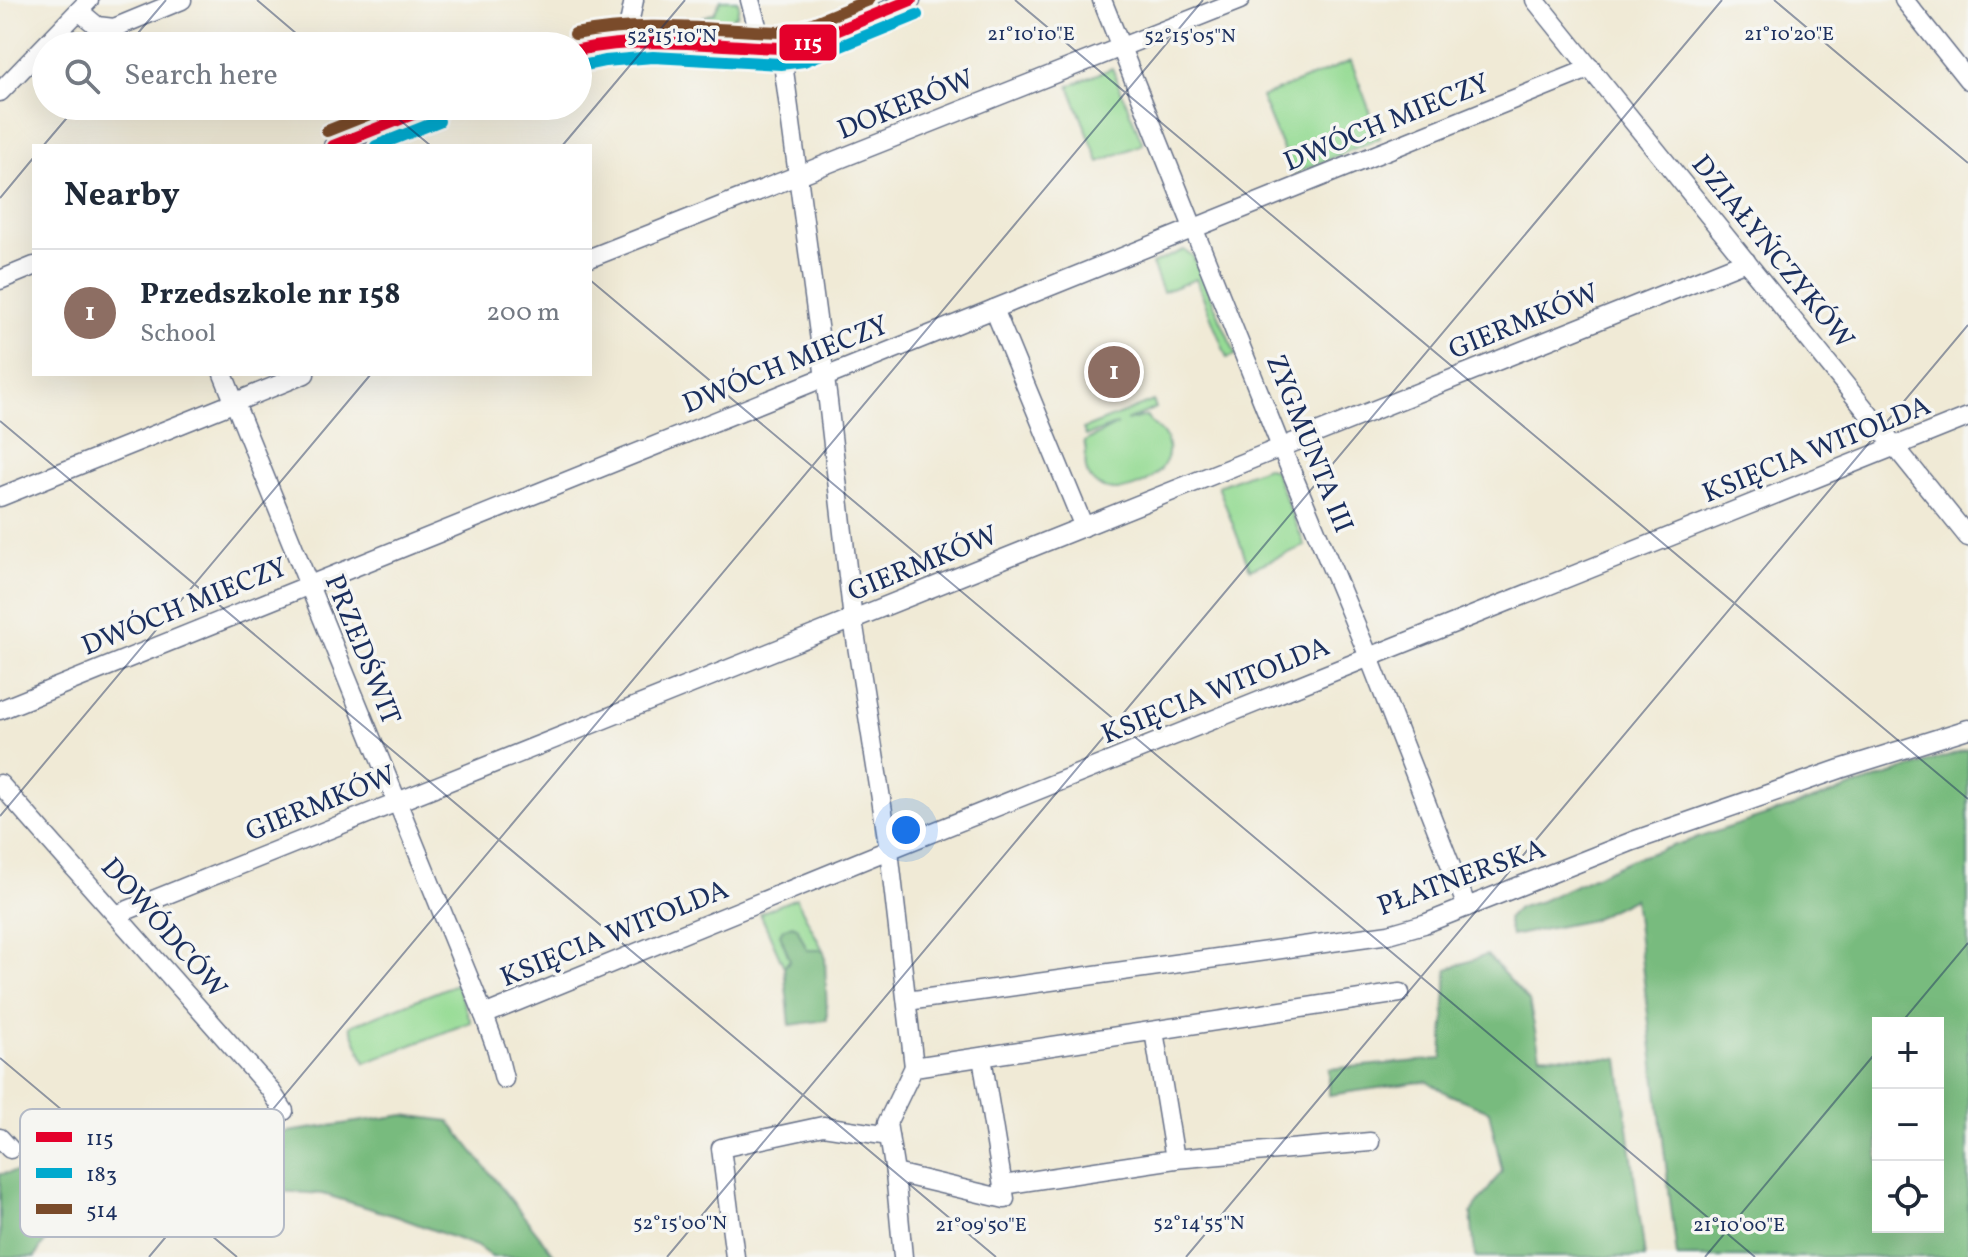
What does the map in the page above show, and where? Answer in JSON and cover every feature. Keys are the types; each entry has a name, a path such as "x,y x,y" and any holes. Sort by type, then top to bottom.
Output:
{"street":[{"path":"59,32 84,6 97,26 114,28 182,0"},
{"path":"625,43 634,0"},
{"path":"750,0 772,48 798,175 853,620 889,850 914,1067 887,1123 903,1257"},
{"path":"592,46 625,43 772,48 802,45 911,0"},
{"name":"ZYGMUNTA III","path":"1102,0 1281,447 1369,657 1467,907"},
{"name":"DOKERÓW","path":"592,257 1240,0"},
{"name":"DZIAŁYŃCZYKÓW","path":"1535,0 1968,537"},
{"path":"1904,0 1968,80"},
{"path":"0,92 32,59"},
{"name":"DWÓCH MIECZY","path":"0,710 1591,68"},
{"path":"338,144 398,120"},
{"name":"GIERMKÓW","path":"118,914 1746,261"},
{"path":"0,280 32,267"},
{"path":"994,309 1084,527"},
{"name":"PRZEDŚWIT","path":"224,376 484,1015 504,1079"},
{"path":"0,497 300,376"},
{"name":"KSIĘCIA WITOLDA","path":"484,1015 1968,417"},
{"name":"PŁATNERSKA","path":"907,1010 1389,934 1467,907 1633,841 1840,769 1968,729"},
{"name":"DOWÓDCÓW","path":"0,784 118,914 269,1088 283,1109"},
{"path":"914,1067 1400,993"},
{"path":"1154,1031 1175,1159"},
{"path":"895,1173 1005,1199 982,1057"},
{"path":"735,1257 721,1148 823,1126 889,1136"},
{"path":"1003,1185 1175,1159 1370,1142"}],"green space":[{"path":"721,0 737,0 737,15 727,20 701,18 714,13"},
{"path":"81,26 89,32 71,32"},
{"path":"1351,61 1380,138 1293,174 1261,97"},
{"path":"1112,68 1143,144 1099,162 1069,86"},
{"path":"1184,250 1193,256 1236,355 1227,358 1196,279 1163,292 1152,264"},
{"path":"1153,401 1156,408 1126,421 1147,416 1165,436 1167,457 1161,469 1139,485 1125,489 1111,490 1099,486 1087,473 1084,442 1118,424 1086,436 1083,429"},
{"path":"1266,467 1274,470 1305,546 1250,569 1218,486"},
{"path":"1968,749 1968,1257 1677,1257 1634,898 1591,920 1511,936 1507,919 1518,908 1541,901 1630,860"},
{"path":"796,898 823,950 807,950 801,936 782,940 790,960 784,967 760,913"},
{"path":"792,925 797,927 807,950 823,950 825,955 827,1020 790,1025 784,967 790,960 780,934"},
{"path":"1487,955 1529,1001 1540,1055 1619,1059 1645,1257 1475,1257 1471,1213 1502,1171 1489,1111 1448,1094 1427,1081 1329,1095 1329,1069 1442,1059 1447,969"},
{"path":"456,984 471,1022 365,1063 350,1026"},
{"path":"404,1115 449,1121 556,1257 492,1257 476,1246 398,1217 323,1194 284,1191 284,1133"},
{"path":"20,1171 20,1237 51,1237 35,1257 0,1257 0,1174"}],"transit line":[{"name":"514","path":"588,32 652,27 780,32 798,29 869,0"},
{"name":"115","path":"592,48 654,42 781,48 802,45 911,0"},
{"name":"183","path":"592,64 653,57 781,64 804,61 917,15"},
{"name":"514","path":"327,131 355,120"},
{"name":"115","path":"338,144 398,120"},
{"name":"183","path":"381,144 439,121"}],"place":[{"name":"Przedszkole nr 158","path":"1114,372"}]}
